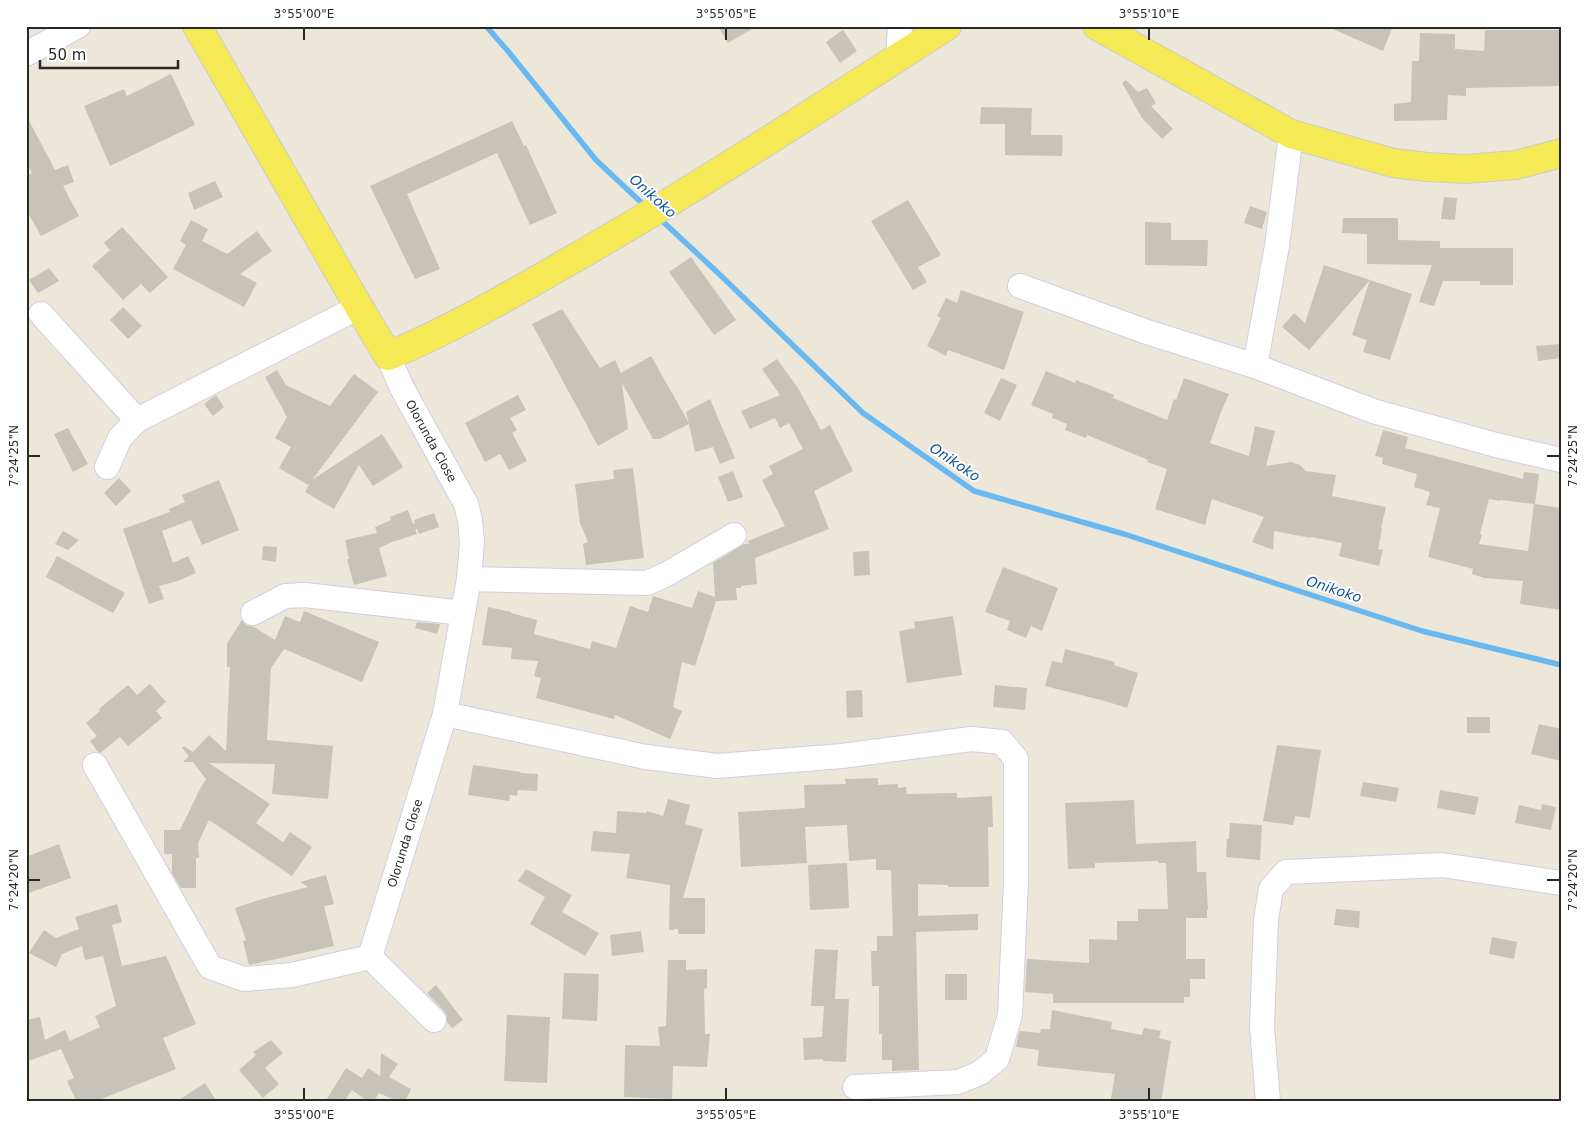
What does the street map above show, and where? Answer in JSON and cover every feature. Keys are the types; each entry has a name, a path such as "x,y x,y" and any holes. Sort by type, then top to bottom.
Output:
{"main road":[{"path":"197,26 388,356 427,339 514,293 633,225 947,26"},
{"path":"1097,26 1291,134 1393,162 1427,167 1465,169 1516,165 1561,153"}],"street":[{"path":"26,54 78,26"},
{"path":"898,57 900,26"},
{"path":"1255,366 1277,246 1291,134"},
{"path":"1020,286 1147,332 1255,366 1373,411 1496,445 1561,460"},
{"path":"107,466 120,438 137,420 359,307"},
{"path":"41,314 137,420"},
{"name":"Olorunda Close","path":"370,957 445,714 469,579 472,542 466,504 402,388 388,356"},
{"path":"469,579 647,583 667,574 734,535"},
{"path":"253,613 285,596 305,595 463,612"},
{"path":"445,714 646,757 717,766 842,756 971,739 1002,742 1016,759 1016,882 1010,1015 997,1059 980,1073 958,1082 855,1087"},
{"path":"94,765 210,968 244,979 292,975 370,957 434,1020"},
{"path":"1268,1102 1262,1027 1266,920 1271,889 1286,872 1442,865 1561,883"}],"building":[{"path":"718,26 757,26 728,43"},
{"path":"1326,26 1393,26 1383,51"},
{"path":"843,30 857,51 840,63 826,42"},
{"path":"1485,30 1561,30 1561,86 1466,88 1466,96 1448,95 1447,120 1394,121 1394,104 1411,102 1412,61 1419,61 1420,33 1455,34 1455,49 1484,51"},
{"path":"171,74 195,125 110,166 84,106 124,89 127,96"},
{"path":"1126,80 1138,92 1147,88 1156,103 1151,106 1173,129 1162,139 1142,118 1122,83"},
{"path":"981,107 1032,108 1031,135 1063,135 1062,156 1005,155 1005,124 980,124"},
{"path":"26,115 55,170 68,165 74,182 63,186 79,216 41,236 26,209 26,176 32,173 26,162"},
{"path":"512,121 524,146 526,145 557,213 530,225 497,153 407,194 440,269 415,279 370,186"},
{"path":"215,181 223,197 194,210 188,193"},
{"path":"1444,197 1457,198 1455,220 1441,219"},
{"path":"908,200 941,255 918,267 927,282 913,290 871,221"},
{"path":"1250,206 1267,212 1262,229 1244,223"},
{"path":"1343,218 1398,218 1398,240 1440,241 1440,248 1513,248 1513,285 1480,285 1480,281 1443,281 1434,306 1419,302 1432,265 1367,264 1367,234 1342,233"},
{"path":"191,220 208,229 202,241 227,254 257,231 272,251 240,274 257,283 244,307 173,269 186,245 180,241"},
{"path":"1145,222 1171,223 1171,240 1208,240 1207,266 1145,265"},
{"path":"122,227 168,277 150,293 141,284 123,300 92,266 110,250 104,243"},
{"path":"691,257 736,320 714,335 669,272"},
{"path":"1324,265 1370,280 1309,350 1282,327 1294,313 1305,323"},
{"path":"49,268 59,281 38,293 29,280"},
{"path":"1370,280 1412,294 1390,360 1363,352 1367,340 1352,335"},
{"path":"961,290 1024,312 1004,370 948,350 946,356 927,346 941,318 937,316 946,298 957,303"},
{"path":"123,307 142,326 128,339 110,320"},
{"path":"562,309 600,368 615,360 621,373 651,356 689,423 686,412 710,399 735,458 720,464 713,447 695,452 689,424 659,439 653,439 622,383 628,429 598,446 532,324"},
{"path":"1561,344 1561,358 1538,361 1536,346"},
{"path":"777,359 798,388 821,430 830,425 853,471 814,491 829,529 755,558 757,584 736,588 737,600 716,601 695,666 682,662 673,707 682,711 670,739 615,715 614,719 536,698 541,678 534,676 538,661 511,659 512,648 482,645 488,607 537,620 534,634 590,649 592,641 616,648 630,606 648,612 653,596 692,608 698,591 715,597 713,563 744,544 749,544 748,541 785,526 762,480 773,474 769,466 803,449 789,423 780,428 775,418 750,429 741,411 780,395 762,369"},
{"path":"277,370 286,385 330,406 354,374 378,392 312,480 382,434 403,467 373,486 359,465 334,509 305,492 310,483 308,485 279,468 291,447 275,438 287,417 265,377"},
{"path":"1046,371 1075,383 1076,380 1114,395 1113,398 1167,420 1184,378 1229,394 1210,443 1249,456 1255,426 1275,431 1266,466 1291,462 1300,465 1306,471 1336,475 1332,496 1386,507 1378,549 1383,550 1379,566 1339,556 1342,543 1311,537 1274,531 1273,550 1252,542 1264,517 1212,499 1205,525 1155,509 1167,469 1087,435 1086,438 1065,430 1067,424 1052,418 1053,414 1031,405"},
{"path":"1001,378 1017,385 1000,421 984,413"},
{"path":"216,395 224,407 213,416 204,404"},
{"path":"518,395 526,410 510,418 517,430 512,433 527,461 509,470 500,454 485,462 465,423"},
{"path":"68,428 88,464 73,472 54,434"},
{"path":"1383,430 1408,437 1405,448 1523,479 1524,472 1539,474 1535,504 1561,508 1561,610 1520,604 1523,581 1484,578 1472,574 1473,569 1428,557 1440,508 1426,505 1430,492 1414,487 1417,474 1382,464 1383,458 1375,456","holes":["1489,499 1534,504 1528,551 1479,544"]},
{"path":"633,468 644,558 586,565 583,544 588,542 580,523 575,484 614,479 613,470"},
{"path":"733,471 743,497 728,502 718,477"},
{"path":"119,478 131,491 116,506 104,493"},
{"path":"219,480 239,530 202,545 191,520 162,531 173,563 188,556 196,573 178,581 159,586 164,599 149,604 123,529 170,512 169,509 185,502 182,495"},
{"path":"408,510 413,524 415,523 414,520 434,513 439,527 419,534 417,529 415,530 417,534 379,548 387,576 354,585 347,559 349,559 345,540 377,533 375,527 391,520 390,517"},
{"path":"63,531 79,540 68,550 55,544"},
{"path":"263,546 277,547 276,562 262,560"},
{"path":"869,551 870,575 854,576 853,552"},
{"path":"57,556 125,593 113,613 46,577"},
{"path":"1003,567 1058,588 1042,631 1031,626 1026,638 1007,630 1010,621 985,612"},
{"path":"304,611 379,642 362,682 284,649 271,668 267,740 333,746 328,799 272,794 275,764 209,763 270,804 256,823 283,842 290,832 312,847 292,876 209,820 198,843 199,858 196,858 196,888 181,888 172,873 172,854 164,854 164,830 180,830 206,779 193,762 183,762 189,756 182,748 184,746 193,752 209,735 226,751 230,667 227,667 227,643 242,620 246,625 254,627 275,640 285,616 300,622"},
{"path":"953,616 962,675 907,683 899,631 915,628 914,622"},
{"path":"417,622 440,624 437,634 415,628"},
{"path":"1065,649 1115,662 1114,665 1138,673 1127,708 1045,686 1052,661 1062,663"},
{"path":"150,684 166,702 156,711 162,718 128,746 120,737 100,753 98,752 90,741 97,736 86,723 100,711 99,709 128,685 137,695"},
{"path":"995,685 1027,688 1025,710 993,707"},
{"path":"862,690 863,717 847,718 846,691"},
{"path":"1467,717 1490,717 1490,733 1467,733"},
{"path":"1539,724 1561,729 1561,761 1531,754"},
{"path":"1277,745 1321,750 1310,818 1295,816 1293,825 1263,821"},
{"path":"473,765 538,774 537,791 518,790 517,796 510,795 509,801 468,795"},
{"path":"878,778 878,785 898,784 898,788 906,787 907,794 957,793 957,798 992,796 993,827 988,827 989,887 948,887 948,885 918,884 918,916 978,914 978,930 916,932 919,1070 892,1071 892,1060 882,1060 882,1034 879,1034 879,986 872,986 871,951 877,951 877,936 893,936 891,870 876,870 876,859 849,861 847,825 805,827 807,863 741,867 738,812 805,808 804,785 846,784 845,779"},
{"path":"1363,782 1399,788 1396,802 1360,796"},
{"path":"1440,790 1479,797 1475,815 1437,808"},
{"path":"668,799 690,805 685,824 703,829 683,898 705,898 705,934 678,934 678,929 669,930 670,885 626,878 630,854 591,851 593,831 616,833 617,811 646,813 647,811 663,816"},
{"path":"1134,800 1136,844 1196,841 1197,872 1206,872 1208,910 1207,918 1186,918 1186,959 1205,959 1205,979 1190,979 1190,997 1184,997 1184,1003 1053,1003 1053,994 1025,992 1027,959 1089,963 1089,939 1117,940 1117,921 1138,921 1138,909 1168,909 1166,863 1159,863 1158,861 1095,863 1095,868 1068,869 1065,803"},
{"path":"1542,804 1556,807 1551,830 1515,823 1519,805 1541,810"},
{"path":"1230,823 1262,825 1260,860 1226,857"},
{"path":"59,844 71,878 26,894 26,857"},
{"path":"847,863 849,908 810,910 808,865"},
{"path":"526,869 572,895 562,912 599,933 585,956 530,924 545,897 518,881"},
{"path":"326,875 334,904 324,906 334,946 249,965 243,941 246,940 235,908 308,887 300,882"},
{"path":"117,904 122,922 112,925 122,966 166,956 196,1024 163,1038 176,1069 94,1102 77,1102 67,1081 74,1078 61,1049 26,1062 26,1020 40,1017 45,1040 65,1030 70,1041 100,1027 95,1016 116,1006 103,956 85,960 82,946 62,954 56,967 29,953 44,930 56,938 79,929 75,917"},
{"path":"1336,909 1360,911 1359,928 1334,925"},
{"path":"641,931 644,952 612,956 610,935"},
{"path":"1492,937 1517,942 1514,959 1489,954"},
{"path":"815,949 838,950 835,999 849,999 846,1062 823,1061 823,1059 804,1060 803,1038 822,1037 824,1006 811,1006"},
{"path":"668,960 686,960 686,970 707,969 707,988 704,989 705,1034 710,1034 707,1067 673,1066 672,1099 624,1097 625,1045 660,1046 658,1027 666,1026"},
{"path":"564,973 599,974 597,1021 562,1019"},
{"path":"945,974 967,974 967,1000 945,1000"},
{"path":"436,985 463,1020 452,1028 447,1022 447,1016 444,1011 427,993"},
{"path":"1052,1010 1112,1022 1111,1029 1142,1035 1144,1028 1161,1031 1159,1038 1171,1041 1161,1102 1126,1102 1111,1099 1115,1074 1037,1066 1039,1050 1016,1047 1017,1041 1020,1031 1040,1033 1041,1029 1050,1029"},
{"path":"507,1015 550,1017 547,1083 504,1081"},
{"path":"271,1040 283,1053 265,1068 279,1084 263,1098 239,1070 256,1055 253,1052"},
{"path":"381,1053 398,1064 389,1077 411,1089 405,1102 399,1102 379,1093 373,1102 369,1102 352,1090 344,1102 325,1102 346,1068 362,1078 368,1068 380,1076"},
{"path":"205,1083 217,1102 176,1102"}],"waterway":[{"name":"Onikoko","path":"486,26 596,160 646,207"},
{"name":"Onikoko","path":"659,218 863,413 974,491 1124,534 1422,631 1561,665"}]}
